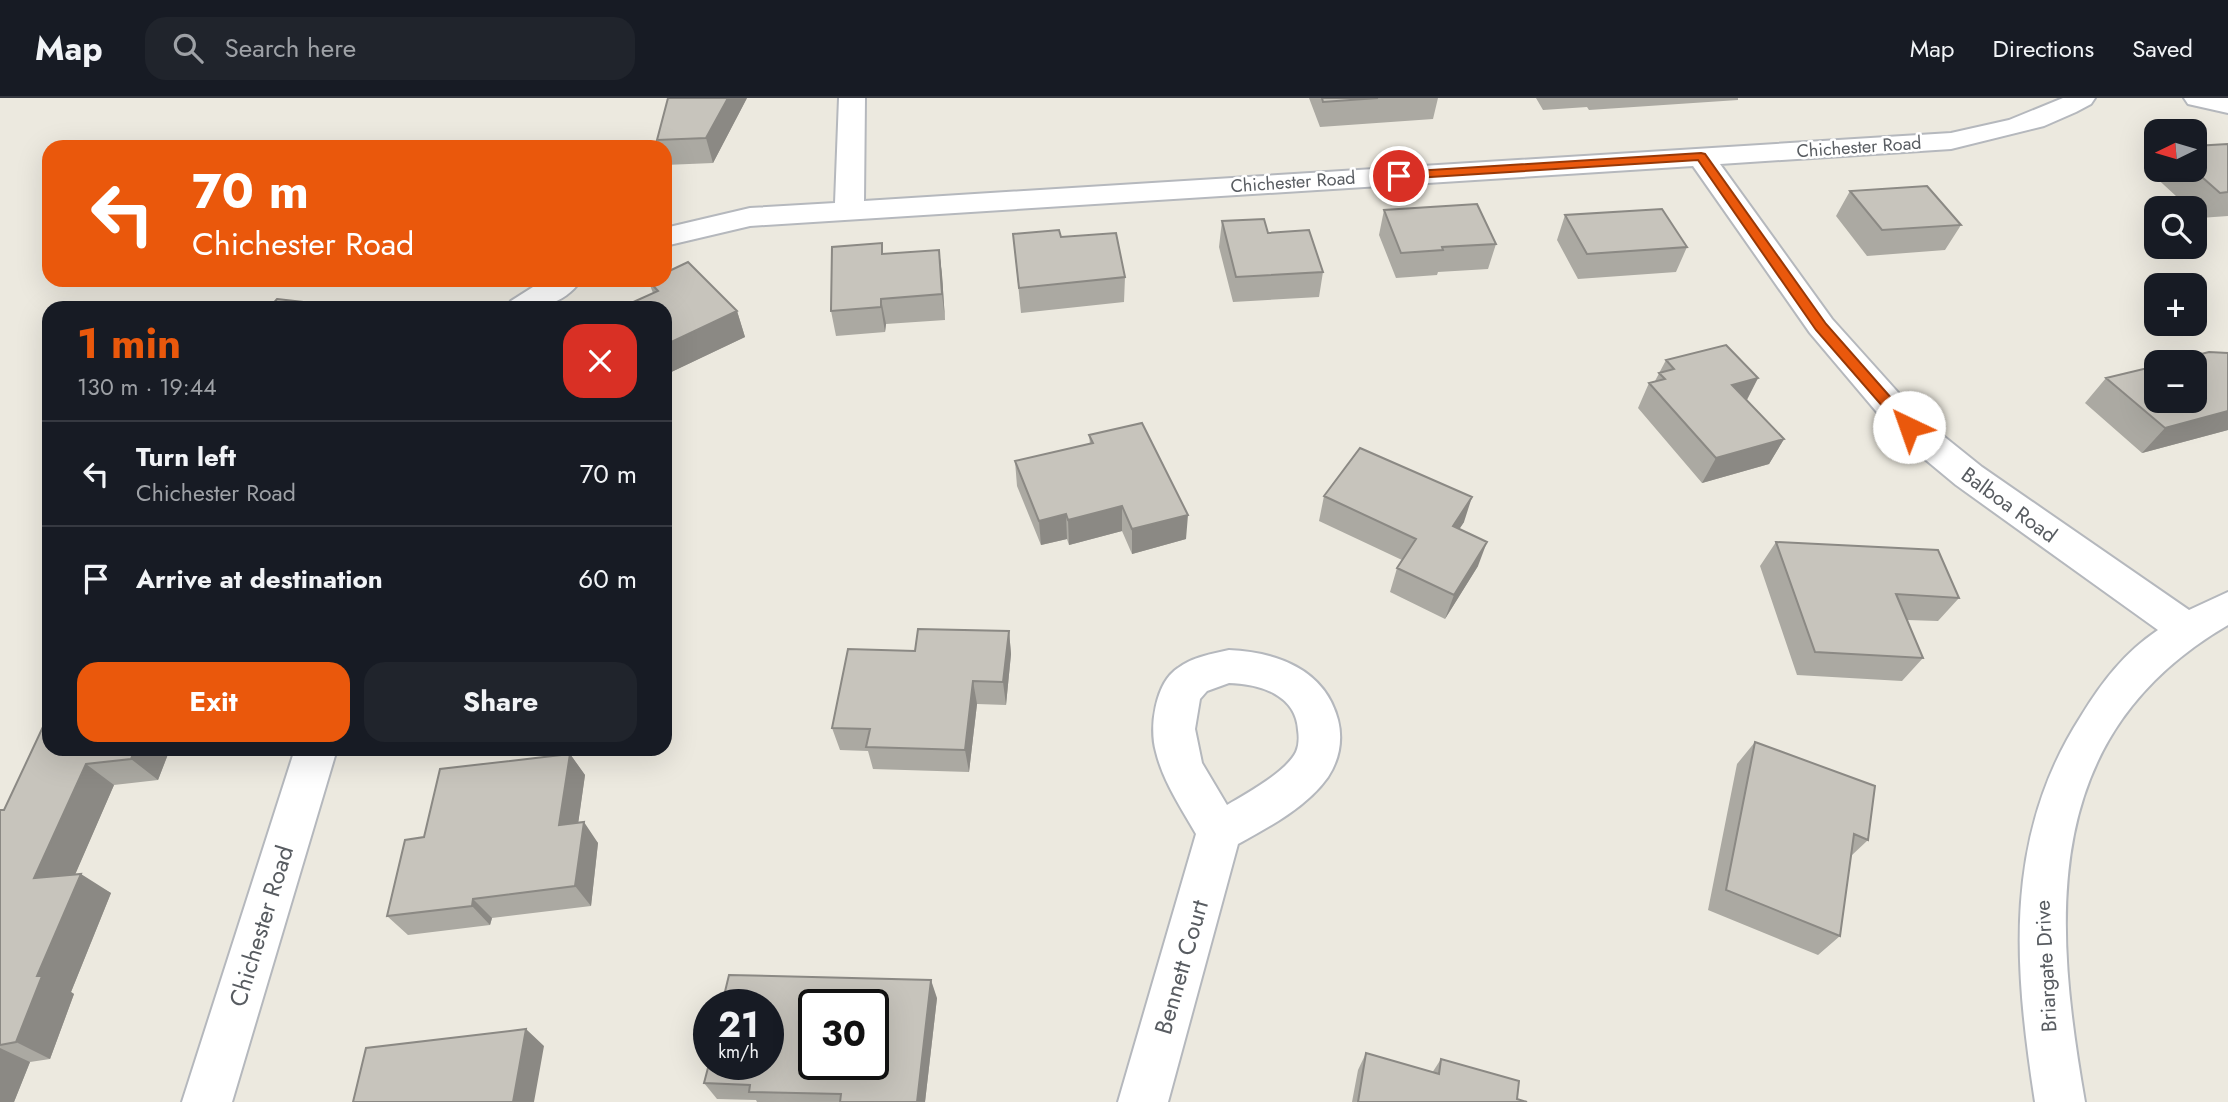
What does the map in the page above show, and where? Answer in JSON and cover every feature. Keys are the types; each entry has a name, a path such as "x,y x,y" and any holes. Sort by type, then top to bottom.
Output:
{"street":[{"path":"849,210 852,98"},
{"name":"Chichester Road","path":"672,235 750,217 1951,141 2027,125 2061,111 2082,98"},
{"path":"2197,98 2228,105"},
{"name":"Balboa Road","path":"1701,157 1821,327 1909,427 1969,476 2187,629"},
{"path":"533,301 555,287"},
{"name":"Briargate Drive","path":"2060,1102 2046,1025 2041,953 2042,889 2055,815 2087,737 2133,674 2187,629 2228,607"},
{"name":"Chichester Road","path":"206,1102 314,756"},
{"name":"Bennett Court","path":"1143,1102 1219,832"}],"building":[{"path":"668,98 728,98 706,138 657,140"},
{"path":"1322,98 1378,98 1323,102"},
{"path":"2228,144 2228,192 2220,193 2207,182 2207,145"},
{"path":"1927,186 1961,225 1882,230 1850,191"},
{"path":"1477,204 1496,244 1442,247 1443,250 1401,253 1384,210"},
{"path":"1662,209 1687,247 1587,254 1565,215"},
{"path":"1264,219 1268,233 1309,230 1323,272 1236,277 1222,221"},
{"path":"1059,230 1061,237 1116,233 1125,277 1019,288 1013,234"},
{"path":"882,243 882,254 939,250 942,294 881,299 881,307 831,311 832,247"},
{"path":"688,262 737,311 672,342 672,301 636,301 658,291 654,287 672,287 672,270"},
{"path":"1726,345 1758,378 1732,385 1784,439 1716,458 1649,383 1665,379 1659,373 1674,369 1666,360"},
{"path":"2207,352 2228,353 2228,411 2165,428 2147,413 2207,413"},
{"path":"2144,369 2144,410 2106,378"},
{"path":"1142,423 1188,515 1132,529 1122,506 1068,520 1066,514 1039,521 1015,461 1093,443 1089,435"},
{"path":"1360,448 1472,497 1453,526 1487,542 1454,595 1397,568 1416,539 1324,496"},
{"path":"1776,542 1938,550 1959,598 1896,594 1923,658 1815,652"},
{"path":"918,629 1009,631 1003,682 973,681 965,750 866,747 870,729 832,728 848,649 915,651"},
{"path":"42,729 42,756 132,756 131,759 86,764 34,878 81,874 37,976 42,976 16,1042 0,1045 0,810 4,810"},
{"path":"1755,742 1875,786 1868,840 1854,834 1840,936 1726,890"},
{"path":"570,756 559,825 584,822 575,886 473,899 472,906 387,916 405,840 424,837 440,769"},
{"path":"729,975 931,980 917,1102 840,1102 841,1094 749,1092 750,1085 704,1083 705,1080 784,1080 784,989 726,989"},
{"path":"526,1029 513,1102 353,1102 366,1048"},
{"path":"1366,1053 1439,1074 1441,1059 1519,1081 1517,1099 1527,1102 1358,1102"}],"route":[{"path":"1399,176 1701,157 1821,327 1909,427"}]}
